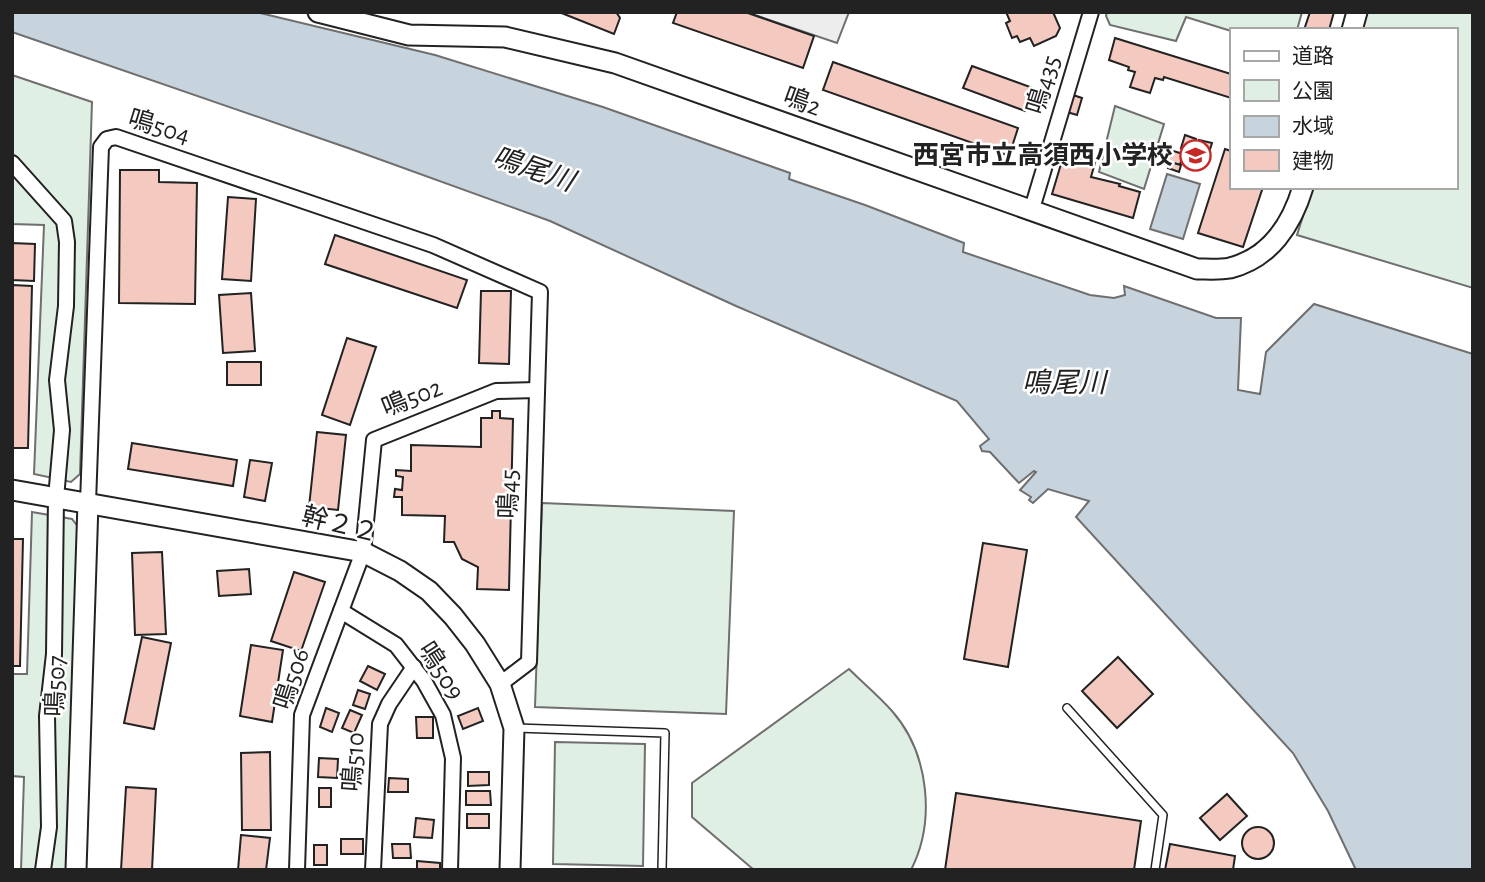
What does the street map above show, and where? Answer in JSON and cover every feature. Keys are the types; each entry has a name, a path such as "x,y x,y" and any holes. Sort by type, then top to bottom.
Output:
{"street":[{"name":"鳴2","path":"318,12 409,35 505,37 615,63 1197,269 1229,268 1259,254 1283,234 1296,211 1302,189"},
{"name":"鳴435","path":"1031,212 1091,12"},
{"name":"鳴504","path":"88,503 101,147 107,139 116,136 433,245 540,292"},
{"path":"12,163 64,221 67,242 66,306 57,380 62,430 56,498 54,654 47,716 49,827 43,870"},
{"name":"鳴45","path":"500,684 529,662 540,292"},
{"name":"鳴502","path":"363,552 374,440 496,391 537,390"},
{"name":"幹２２","path":"12,490 363,552 400,571 429,591 453,615 500,684 514,728 510,870"},
{"name":"鳴507","path":"76,870 88,503"},
{"name":"鳴506","path":"297,870 302,715 363,552"},
{"name":"鳴509","path":"341,611 396,646 414,667 443,715 453,758 450,870"},
{"name":"鳴510","path":"373,870 380,724 389,704 414,667"}],"lane":[{"path":"1068,708 1163,815 1155,870"},
{"path":"514,728 665,733 662,870"}],"green space":[{"path":"1107,12 1302,12 1298,28 1230,28 1230,31 1186,17 1176,41 1110,25"},
{"path":"1367,12 1473,12 1473,288 1297,235 1311,189 1457,189 1457,28 1363,28"},
{"path":"12,75 92,102 80,474 71,482 34,474 44,225 12,224"},
{"path":"1115,106 1164,124 1144,189 1099,172"},
{"path":"542,503 734,511 726,714 535,707"},
{"path":"32,512 72,519 79,528 67,870 21,870 24,777 12,776 12,674 27,674"},
{"path":"849,669 892,711 914,747 921,767 926,809 924,830 911,870 754,870 692,817 692,783"},
{"path":"555,742 645,744 643,866 553,864"}],"shaded area":[{"path":"746,12 849,12 837,43"}],"water":[{"name":"鳴尾川","path":"12,12 256,12 435,55 603,107 790,173 789,179 964,243 963,252 1090,295 1114,298 1125,295 1124,286 1216,318 1241,318 1238,390 1260,394 1266,352 1314,304 1473,354 1473,870 1356,870 1328,811 1293,753 1076,517 1089,501 1048,489 1033,503 1029,500 1031,497 1020,490 1036,472 1019,483 990,452 982,451 980,446 989,439 957,401 736,306 550,221 12,32"},
{"path":"1167,174 1200,184 1183,239 1150,229"}],"building":[{"path":"559,12 616,12 620,18 614,34"},
{"path":"677,12 745,12 814,36 803,68 673,23"},
{"path":"1006,12 1053,12 1060,28 1056,36 1034,46 1030,38 1020,42 1017,36 1012,38 1006,23 1010,21"},
{"path":"1310,12 1334,12 1330,28 1305,28"},
{"path":"1115,38 1230,74 1230,98 1164,77 1163,80 1155,78 1150,93 1130,87 1135,72 1109,60"},
{"path":"833,62 1018,128 1009,156 823,90"},
{"path":"972,66 1033,88 1025,111 963,88"},
{"path":"1073,95 1082,98 1077,115 1067,112"},
{"path":"1185,135 1196,139 1193,151 1181,148"},
{"path":"1199,140 1212,143 1208,156 1196,152"},
{"path":"1225,149 1230,151 1230,189 1262,189 1243,247 1198,233"},
{"path":"1170,150 1183,154 1180,165 1167,161"},
{"path":"1064,154 1095,163 1091,177 1140,192 1133,218 1052,194"},
{"path":"1169,162 1181,165 1179,172 1168,168"},
{"path":"120,170 159,170 159,182 197,183 195,304 119,303"},
{"path":"228,197 256,199 251,281 222,279"},
{"path":"335,235 467,280 457,308 325,264"},
{"path":"12,243 35,244 34,281 12,280"},
{"path":"12,285 32,286 28,448 12,448"},
{"path":"481,291 511,291 509,364 479,363"},
{"path":"251,293 255,351 223,353 219,295"},
{"path":"347,338 376,347 350,425 322,415"},
{"path":"227,362 261,362 261,385 227,385"},
{"path":"492,411 500,411 500,418 513,419 509,590 477,589 478,567 462,559 454,542 444,542 445,516 402,515 402,497 394,497 395,489 402,490 403,477 396,476 396,470 411,471 411,445 481,447 481,418 492,418"},
{"path":"317,432 346,435 338,510 309,507"},
{"path":"132,443 237,460 233,486 128,469"},
{"path":"250,460 272,463 265,501 244,497"},
{"path":"12,539 23,539 20,666 12,666"},
{"path":"983,543 1027,550 1008,667 964,659"},
{"path":"162,552 166,634 135,635 132,553"},
{"path":"249,569 251,594 219,596 217,571"},
{"path":"294,572 325,582 301,651 271,641"},
{"path":"142,637 171,643 154,729 124,723"},
{"path":"251,645 283,650 272,722 240,716"},
{"path":"1118,657 1153,694 1117,728 1082,691"},
{"path":"368,666 385,674 377,690 360,681"},
{"path":"358,690 370,694 365,709 353,705"},
{"path":"326,708 339,713 332,732 320,727"},
{"path":"478,708 483,721 463,729 458,716"},
{"path":"350,710 362,715 354,733 342,728"},
{"path":"416,717 433,717 433,738 417,738"},
{"path":"270,752 271,830 242,830 241,753"},
{"path":"319,758 338,759 337,778 318,777"},
{"path":"468,772 489,772 489,785 468,786"},
{"path":"389,778 408,779 408,792 388,792"},
{"path":"126,787 156,789 152,870 121,870"},
{"path":"319,788 331,788 331,807 319,807"},
{"path":"466,791 490,791 491,805 466,805"},
{"path":"956,793 1141,821 1134,870 945,870"},
{"path":"1227,794 1247,816 1220,840 1200,818"},
{"path":"467,814 489,814 489,828 467,828"},
{"path":"416,818 434,820 432,838 414,837"},
{"path":"1258,827 1269,832 1274,843 1269,854 1258,859 1247,854 1242,843 1247,832"},
{"path":"241,835 270,838 266,870 238,870"},
{"path":"341,839 363,839 363,854 341,854"},
{"path":"392,844 410,844 411,858 393,858"},
{"path":"1170,844 1235,856 1233,870 1165,870"},
{"path":"314,845 327,845 327,865 314,865"},
{"path":"417,861 440,863 440,870 417,870"}],"place":[{"name":"西宮市立高須西小学校","path":"1196,156"}]}
